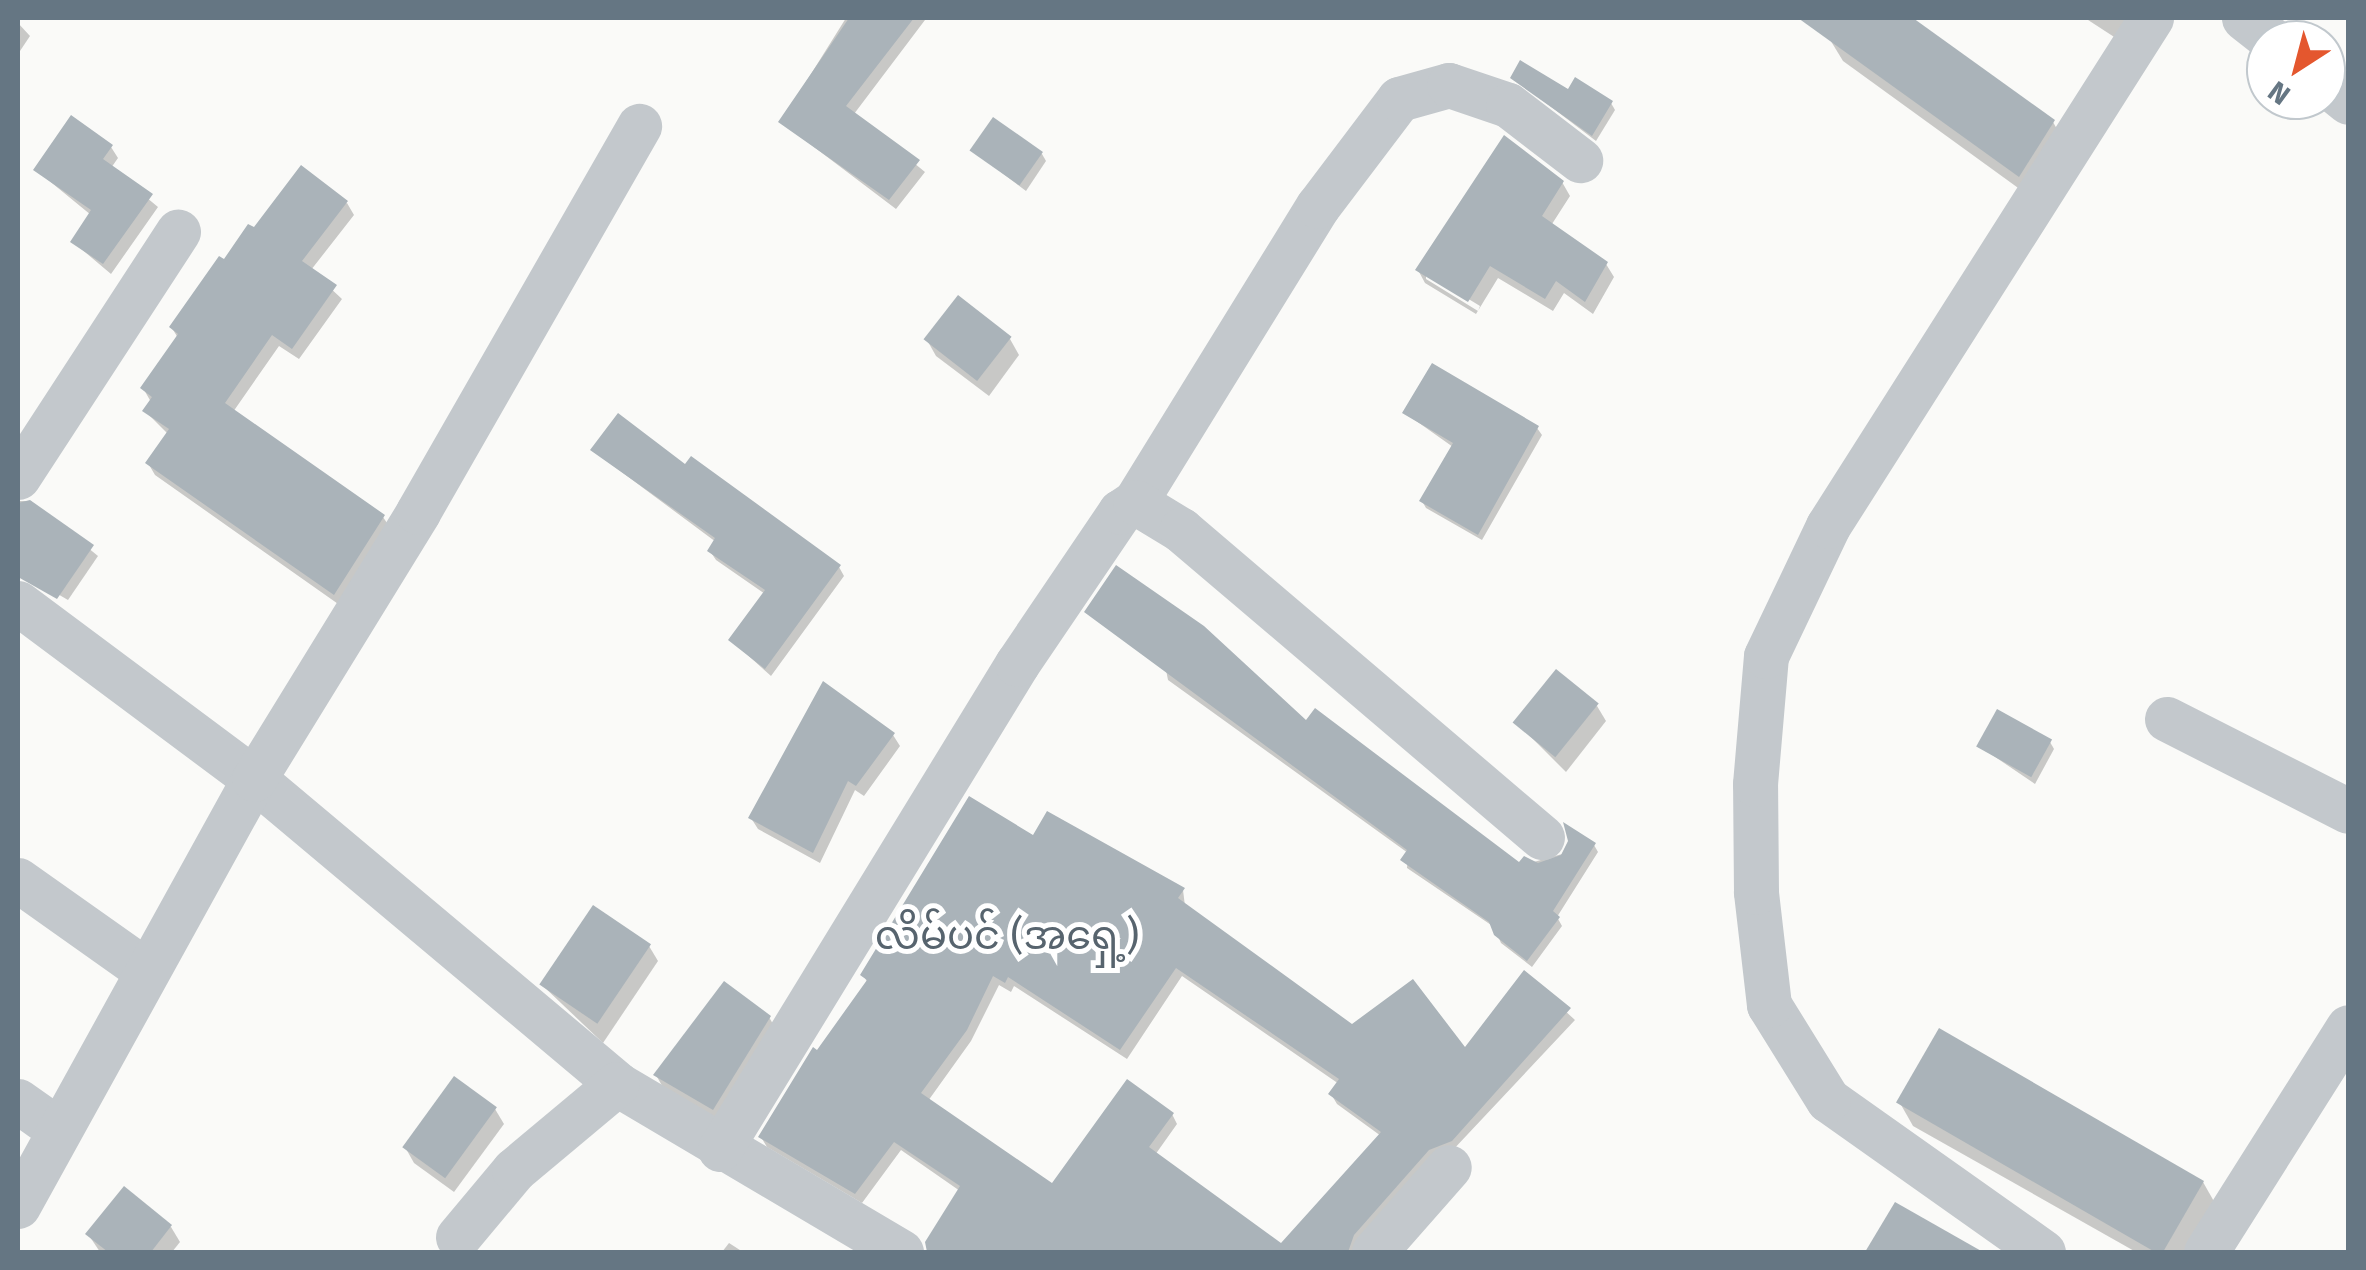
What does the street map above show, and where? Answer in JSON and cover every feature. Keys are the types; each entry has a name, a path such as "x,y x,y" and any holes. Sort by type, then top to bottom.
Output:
{"street":[{"path":"2043,1252 1828,1100 1769,1005 1756,892 1756,784 1766,656 1828,526 2151,18"},
{"path":"720,1150 1018,664 1120,512 1135,502 1318,206 1398,99 1450,85 1508,105 1580,160"},
{"path":"18,1206 145,970 254,779 418,512 638,126"},
{"path":"18,477 178,232"},
{"path":"1135,502 1180,530 1542,838"},
{"path":"18,603 254,779 617,1084 720,1150 901,1252"},
{"path":"2166,719 2348,811"},
{"path":"18,880 145,970"},
{"path":"2206,1252 2348,1027"},
{"path":"458,1237 514,1170 617,1084"},
{"path":"18,1101 59,1130"},
{"path":"1374,1252 1449,1167"}],"building":[{"path":"849,18 914,18 846,106 920,160 889,200 778,122"},
{"path":"1798,18 1913,18 2055,120 2019,177"},
{"path":"1520,60 1568,89 1575,77 1613,101 1592,136 1510,78"},
{"path":"71,115 113,145 103,159 153,194 103,264 70,242 91,210 33,170"},
{"path":"993,117 1043,152 1019,186 969,151"},
{"path":"1504,135 1564,181 1542,216 1608,262 1585,302 1556,281 1545,299 1490,266 1468,302 1415,270"},
{"path":"301,165 348,201 302,261 337,285 292,349 272,335 225,403 385,515 334,595 145,463 169,429 142,411 152,397 140,388 178,334 169,327 219,256 224,259 248,224 254,227"},
{"path":"958,295 1012,337 977,381 924,339"},
{"path":"1432,363 1539,426 1478,535 1419,501 1453,443 1402,413"},
{"path":"618,413 685,464 691,456 841,565 765,669 728,640 765,590 707,551 715,538 590,450"},
{"path":"30,500 94,545 57,599 18,577 18,503"},
{"path":"1116,565 1204,626 1306,720 1315,708 1519,862 1524,856 1538,863 1561,855 1568,841 1563,822 1596,843 1553,911 1560,917 1527,961 1494,935 1489,922 1400,860 1407,850 1084,612"},
{"path":"1556,669 1599,704 1555,757 1513,723"},
{"path":"823,681 895,733 856,786 848,781 813,853 748,818"},
{"path":"1997,709 2052,740 2031,777 1976,747"},
{"path":"969,796 1033,835 1047,811 1185,888 1178,898 1352,1024 1413,979 1465,1047 1524,970 1571,1008 1452,1141 1429,1150 1354,1235 1348,1252 927,1252 925,1242 960,1186 894,1142 855,1194 758,1137 813,1047 817,1050 867,980 860,975","holes":["1176,968 1339,1079 1328,1094 1381,1132 1281,1243 1149,1147 1174,1113 1127,1079 1052,1183 921,1093 967,1030 993,976 1005,983 1008,977 1120,1050"]},
{"path":"593,905 651,944 597,1024 539,985"},
{"path":"724,981 771,1016 713,1110 653,1075"},
{"path":"1939,1028 2204,1181 2163,1252 2155,1252 1896,1102"},
{"path":"454,1076 497,1107 445,1178 402,1147"},
{"path":"124,1186 172,1225 151,1252 108,1252 85,1234"},
{"path":"1895,1202 1983,1252 1865,1252"}],"district":[{"name":"လိမ်ပင် (အရှေ့)","path":"1007,936"}]}
